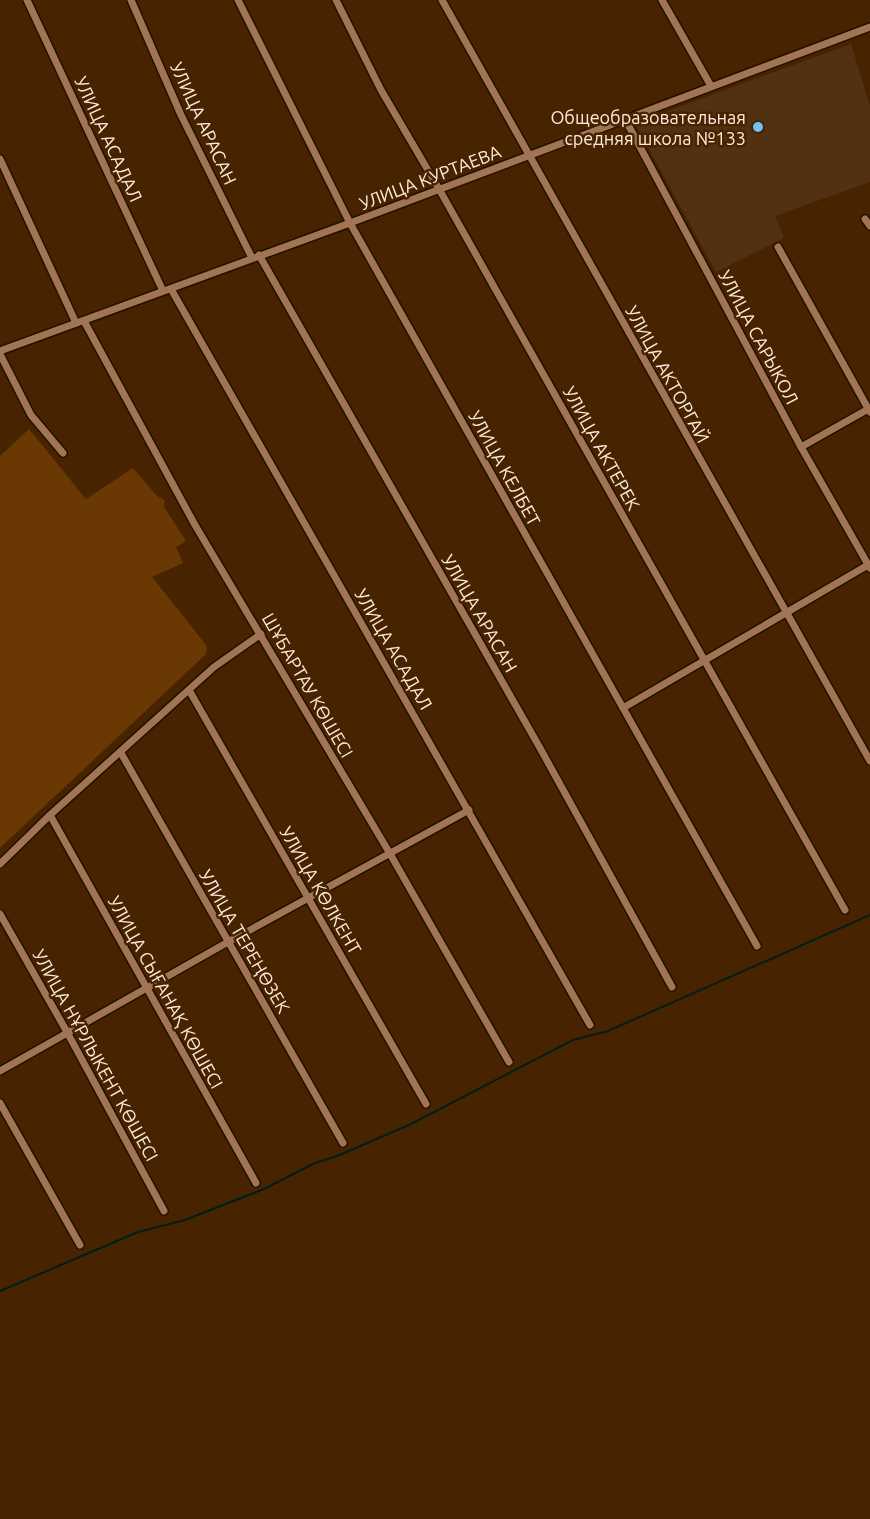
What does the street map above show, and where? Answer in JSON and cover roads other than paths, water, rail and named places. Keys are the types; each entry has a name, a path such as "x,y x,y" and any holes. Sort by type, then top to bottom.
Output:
{"street":[{"name":"УЛИЦА АСАДАЛ","path":"27,0 167,290 469,810 590,1025"},
{"name":"УЛИЦА АРАСАН","path":"131,0 181,115 255,257 540,748 672,987"},
{"name":"УЛИЦА КЕЛБЕТ","path":"238,0 350,223 757,946"},
{"name":"УЛИЦА АКТЕРЕК","path":"336,0 381,90 845,910"},
{"name":"УЛИЦА АКТОРГАЙ","path":"442,0 870,761"},
{"path":"662,0 711,86"},
{"name":"УЛИЦА КУРТАЕВА","path":"0,352 870,27"},
{"name":"УЛИЦА САРЫКОЛ","path":"625,119 801,447 869,567"},
{"name":"ШҰБАРТАУ КӨШЕСІ","path":"0,159 80,322 195,525 389,852 509,1062"},
{"path":"865,219 870,226"},
{"path":"778,247 869,410 801,447"},
{"path":"0,352 31,415 63,453"},
{"path":"623,708 785,613 869,567"},
{"path":"0,864 50,815 214,667 261,634"},
{"name":"УЛИЦА КӨЛКЕНТ","path":"189,690 426,1104"},
{"name":"УЛИЦА ТЕРЕҢӨЗЕК","path":"121,753 343,1143"},
{"path":"0,1071 308,897 469,810"},
{"name":"УЛИЦА СЫҒАНАҚ КӨШЕСІ","path":"50,815 256,1183"},
{"name":"УЛИЦА НҰРЛЫКЕНТ КӨШЕСІ","path":"0,915 67,1032 164,1211"},
{"path":"0,1103 80,1245"}],"waterway":[{"path":"0,1291 138,1232 185,1220 264,1189 315,1163 409,1125 573,1040 608,1031 870,915"}],"place":[{"name":"Общеобразовательная средняя школа №133","path":"758,127"}]}
